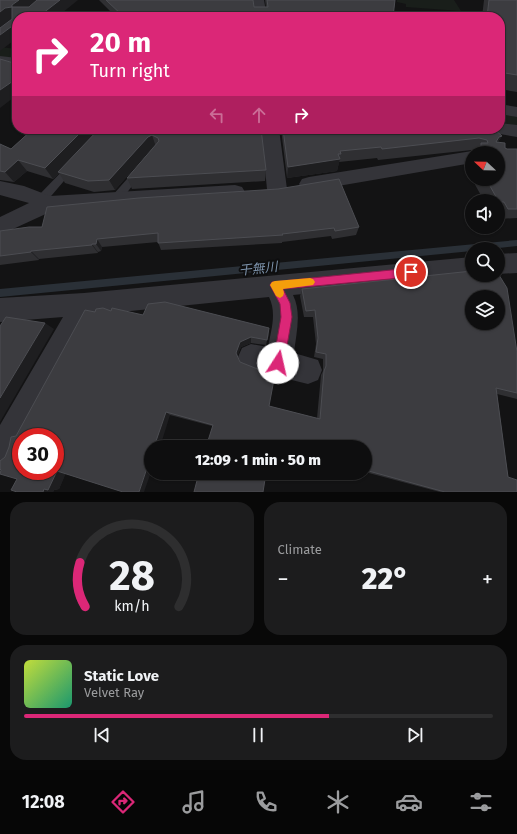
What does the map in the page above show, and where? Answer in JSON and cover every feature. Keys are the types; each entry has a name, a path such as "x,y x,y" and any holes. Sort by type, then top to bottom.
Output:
{"street":[{"path":"258,0 259,12"},
{"path":"0,60 12,61"},
{"path":"505,110 517,112"},
{"path":"505,130 517,131"},
{"path":"265,190 270,134"},
{"path":"0,188 14,190 44,201 116,199 265,190 465,158"},
{"path":"0,226 44,201"},
{"path":"505,263 517,262"},
{"path":"0,310 84,304 465,268"},
{"path":"275,285 285,303 286,317 278,363"},
{"path":"0,454 84,304"},
{"path":"251,357 308,370"}],"lane":[{"path":"44,201 77,161"},
{"path":"116,199 146,163"}],"shaded area":[{"path":"397,0 454,0 461,11 406,7 406,4 397,2"},
{"path":"0,47 12,48 12,59 0,58"},
{"path":"505,114 517,117 517,128 505,127"}],"building":[{"path":"0,0 19,0 12,5 12,7 5,8 0,12"},
{"path":"37,0 60,0 44,12 12,12 12,7 29,7"},
{"path":"106,0 253,0 254,7 268,7 267,0 395,0 394,12 119,12"},
{"path":"489,0 517,0 517,75 505,73 505,12 488,12"},
{"path":"12,19 12,26 0,35 0,28"},
{"path":"0,59 12,63 12,82 0,90"},
{"path":"28,134 79,134 45,168 18,160 5,172 0,171 0,144 11,149"},
{"path":"94,134 262,134 266,170 127,178 159,141 158,138 152,135 148,137 109,180 88,181 58,172"},
{"path":"284,134 500,134 502,136 499,137 496,142 505,143 505,146 481,146 481,143 488,143 487,140 479,138 382,149 381,147 340,151 341,154 338,154 340,159 288,167"},
{"path":"505,148 517,149 517,209 508,209 505,204 505,194 494,194 490,186 505,186"},
{"path":"339,179 359,227 335,231 334,228 282,234 283,235 158,243 158,233 97,239 96,244 92,245 31,251 0,256 0,231 29,227 42,227 47,207 139,198 278,189"},
{"path":"465,272 465,282 503,282 507,288 517,352 517,393 496,388 508,477 517,480 517,492 445,492 372,472 372,440 208,440 213,425 166,412 156,440 144,440 144,477 139,492 123,492 64,473 64,428 20,428 85,310 95,312 96,309 103,308 111,311 112,308 143,315 148,304 165,302 269,328 267,340 251,337 240,342 236,353 240,362 260,371 275,374 269,406 320,419 326,354 316,352 318,338 315,310 306,311 302,289"},
{"path":"6,317 45,323 0,398 0,326"},
{"path":"11,437 12,478 0,474 0,461 5,457"},
{"path":"16,480 53,480 48,490 44,489 43,492 17,492 11,490"},
{"path":"197,480 265,480 263,492 194,492"}],"waterway":[{"name":"干無川","path":"0,293 517,243"}],"slow traffic":[{"path":"280,293 275,285 310,282"}],"route":[{"path":"278,363 286,317 285,303 275,285 411,272"}]}
